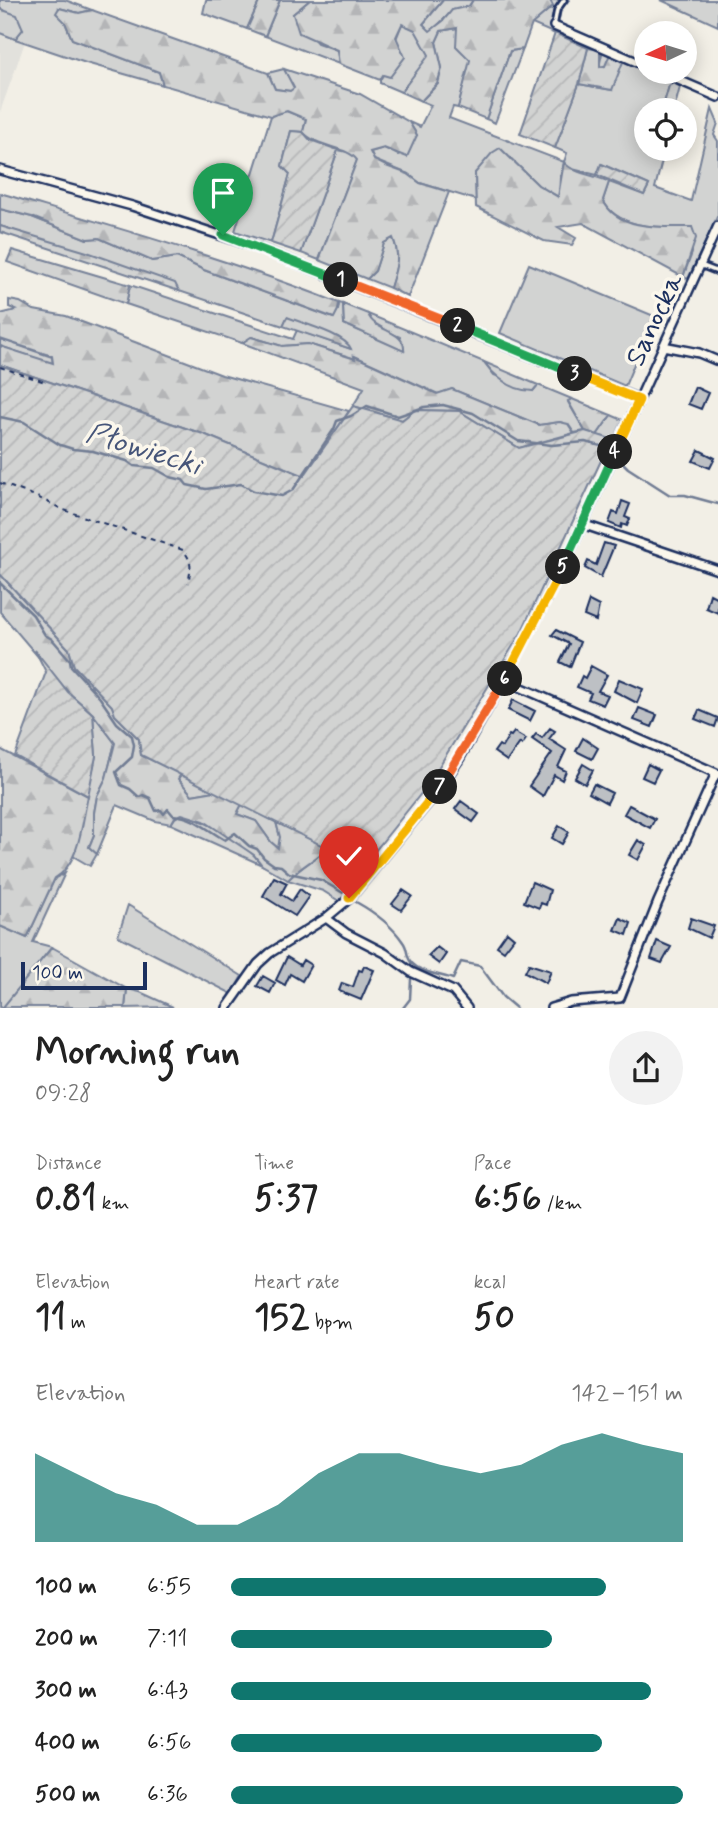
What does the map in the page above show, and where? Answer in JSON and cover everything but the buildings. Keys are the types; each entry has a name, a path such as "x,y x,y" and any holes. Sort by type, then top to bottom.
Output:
{"street":[{"path":"554,26 634,61"},
{"path":"689,84 718,96"},
{"path":"0,170 132,206 235,239 639,400"},
{"name":"Sanocka","path":"227,1007 258,964 270,953 326,918 349,898 437,792 504,680 568,556 718,226"},
{"path":"663,346 718,360"},
{"path":"582,524 718,570"},
{"path":"504,680 717,774 658,902 620,998 571,1002 551,1007"},
{"path":"326,918 411,972 453,990 467,1007"}],"lane":[{"path":"554,26 556,10 564,0"},
{"path":"700,265 718,272"}],"path":[{"path":"0,367 45,382"},
{"path":"0,483 64,510 183,550 190,558 192,568 188,583"}],"shaded area":[{"path":"0,33 25,42 0,112"}],"green space":[{"path":"0,0 65,0 92,10 79,13 59,8 72,39 159,72 163,85 15,39 23,29 0,9"},
{"path":"206,0 260,0 247,29 203,13"},
{"path":"260,0 280,0 265,36 247,29"},
{"path":"280,0 310,0 293,14 317,43 337,50 339,64 265,36"},
{"path":"310,0 443,0 423,24 430,31 452,10 469,6 473,0 550,0 553,6 532,24 523,49 510,51 486,119 458,108 470,60 456,46 457,28 441,31 436,42 442,68 437,84 421,101 401,92 429,55 415,30 402,24 396,37 405,57 390,77 383,75 380,80 339,64 337,50 299,33 293,14"},
{"path":"443,0 473,0 469,6 451,13 430,32 423,24"},
{"path":"550,0 569,0 561,10 558,23 634,56 634,84 672,84 669,86 666,98 634,98 634,161 662,161 655,188 691,201 712,109 718,123 714,135 718,141 718,215 688,279 683,277 692,253 692,227 642,225 619,217 603,200 609,182 644,195 649,185 602,164 597,175 568,168 564,163 559,197 538,185 500,148 475,173 476,200 420,183 408,174 374,160 370,152 384,148 398,155 417,135 409,122 420,127 431,105 421,101 438,84 442,68 436,42 441,31 457,28 471,60 458,108 453,107 449,118 564,162 567,153 555,148 579,84 612,90 605,66 599,67 602,54 600,50 588,48 532,24 553,6"},
{"path":"661,0 718,0 718,26"},
{"path":"59,8 79,13 92,10 268,73 275,89 290,91 294,88 284,69 360,94 409,122 417,135 407,157 384,148 370,152 374,160 408,174 420,183 449,192 408,297 390,288 397,257 393,238 384,243 375,271 367,279 319,260 357,160 352,155 309,137 303,132 306,119 287,111 271,116 163,85 159,72 72,39 65,22 56,13"},
{"path":"0,9 17,15 23,29 15,39 0,33"},
{"path":"402,24 415,29 430,55 401,92 380,83 380,80"},
{"path":"555,33 588,48 579,84 555,148 520,134"},
{"path":"588,48 600,50 600,67 605,66 610,54 624,59 612,90 579,84"},
{"path":"523,49 495,123 486,119 510,51"},
{"path":"284,69 295,88 291,91 275,89 268,73"},
{"path":"676,84 680,87 677,98 666,98 669,86"},
{"path":"286,111 306,119 303,132 291,131 282,166 290,174 271,243 235,231 271,116"},
{"path":"291,131 303,132 310,140 338,150 301,253 271,243 290,174 282,166"},
{"path":"500,148 538,185 558,197 564,162 573,169 609,182 603,200 619,217 642,225 692,227 696,238 683,277 583,223 558,227 576,238 572,245 544,241 476,207 475,173 492,153"},
{"path":"338,150 352,153 357,160 319,260 301,253"},
{"path":"601,164 649,185 644,195 597,175"},
{"path":"0,193 255,272 339,303 338,310 334,318 204,270 177,257 152,261 99,238 87,239 32,217 0,209"},
{"path":"0,209 32,217 87,239 99,238 152,261 177,257 204,270 333,318 339,303 343,304 344,324 404,350 400,337 377,326 368,314 484,362 494,375 533,391 538,385 572,399 568,402 585,431 574,433 568,425 560,422 539,425 452,389 438,394 355,356 356,359 308,344 282,346 252,337 242,343 126,304 130,285 293,339 297,330 351,349 338,337 287,318 283,326 179,291 174,283 0,226"},
{"path":"0,226 87,252 175,283 179,291 0,232"},
{"path":"393,238 397,257 390,288 367,279 375,271 384,243"},
{"path":"12,250 130,285 126,304 7,262"},
{"path":"529,264 654,316 625,386 500,333"},
{"path":"9,300 20,302 34,310 66,316 222,375 349,411 305,476 206,435 0,365 0,346 53,363 52,356 0,339 0,314 16,310 9,307"},
{"path":"343,304 368,314 376,324 400,339 404,351 344,324"},
{"path":"287,317 333,334 351,349 283,326"},
{"path":"251,337 282,346 308,344 355,359 354,356 437,394 452,389 539,425 560,422 568,424 574,433 519,448 459,411 415,410 402,420 353,406 364,388 242,343"},
{"path":"0,339 52,357 53,364 0,346"},
{"path":"484,362 538,385 533,391 518,389 500,379"},
{"path":"0,365 206,435 304,476 353,406 402,420 415,410 459,411 519,448 585,431 611,439 521,633 427,786 363,866 141,755 139,739 74,666 69,649 0,574"},
{"path":"572,399 611,415 597,435 585,431 568,401"},
{"path":"611,415 623,420 614,440 597,435"},
{"path":"0,574 69,649 74,666 139,739 141,755 181,774 178,779 192,795 215,791 242,804 237,814 256,821 278,848 280,837 276,822 328,848 288,880 262,865 254,855 204,821 182,814 175,817 171,824 155,821 117,805 97,854 89,847 94,835 94,813 115,743 93,714 68,692 0,612"},
{"path":"35,650 68,692 93,714 96,756 88,796 15,756 46,672"},
{"path":"93,714 115,743 106,778 97,796 94,835 89,847 97,854 90,866 73,856 96,756"},
{"path":"0,749 88,796 75,853 63,872 55,878 27,938 0,926"},
{"path":"181,774 215,791 192,795 178,779"},
{"path":"242,804 276,822 280,837 279,849 256,821 236,814"},
{"path":"182,814 226,834 246,848 262,865 171,824"},
{"path":"328,848 363,866 366,871 339,901 323,891 288,880"},
{"path":"65,873 33,942 52,947 3,1008 0,1007 0,926 27,938 55,878"},
{"path":"128,905 242,976 232,994 118,936"},
{"path":"52,947 127,989 125,1007 3,1007"},
{"path":"127,989 140,992 173,1007 125,1008"}],"waterway":[{"name":"Płowiecki","path":"0,417 24,422 60,445 93,451 127,461 134,466 154,468 170,477 183,480 187,485 206,489 241,484 254,491 282,496 293,490 337,421 367,406 398,416 424,407 443,405 473,413 518,441 552,445 585,442 605,447"},
{"name":"Płowiecki","path":"620,460 670,495 685,495 718,504"},
{"path":"0,583 33,615 45,635 52,639 70,660 71,666 100,698 117,723 132,736 132,757 116,772 121,785 139,797 143,795 150,798 156,811 161,810 164,814 168,809 173,815 194,821 225,840 235,833 274,865 281,866 289,873 321,880 343,893"},
{"path":"356,902 376,914 393,930 405,944 409,960 414,965 424,971 453,979 461,962 480,966 503,997 516,1008"},
{"path":"403,1008 410,999 411,979"}],"route":[{"path":"223,235 389,298 639,400 568,556 504,680 458,761 437,792 349,898"}]}
